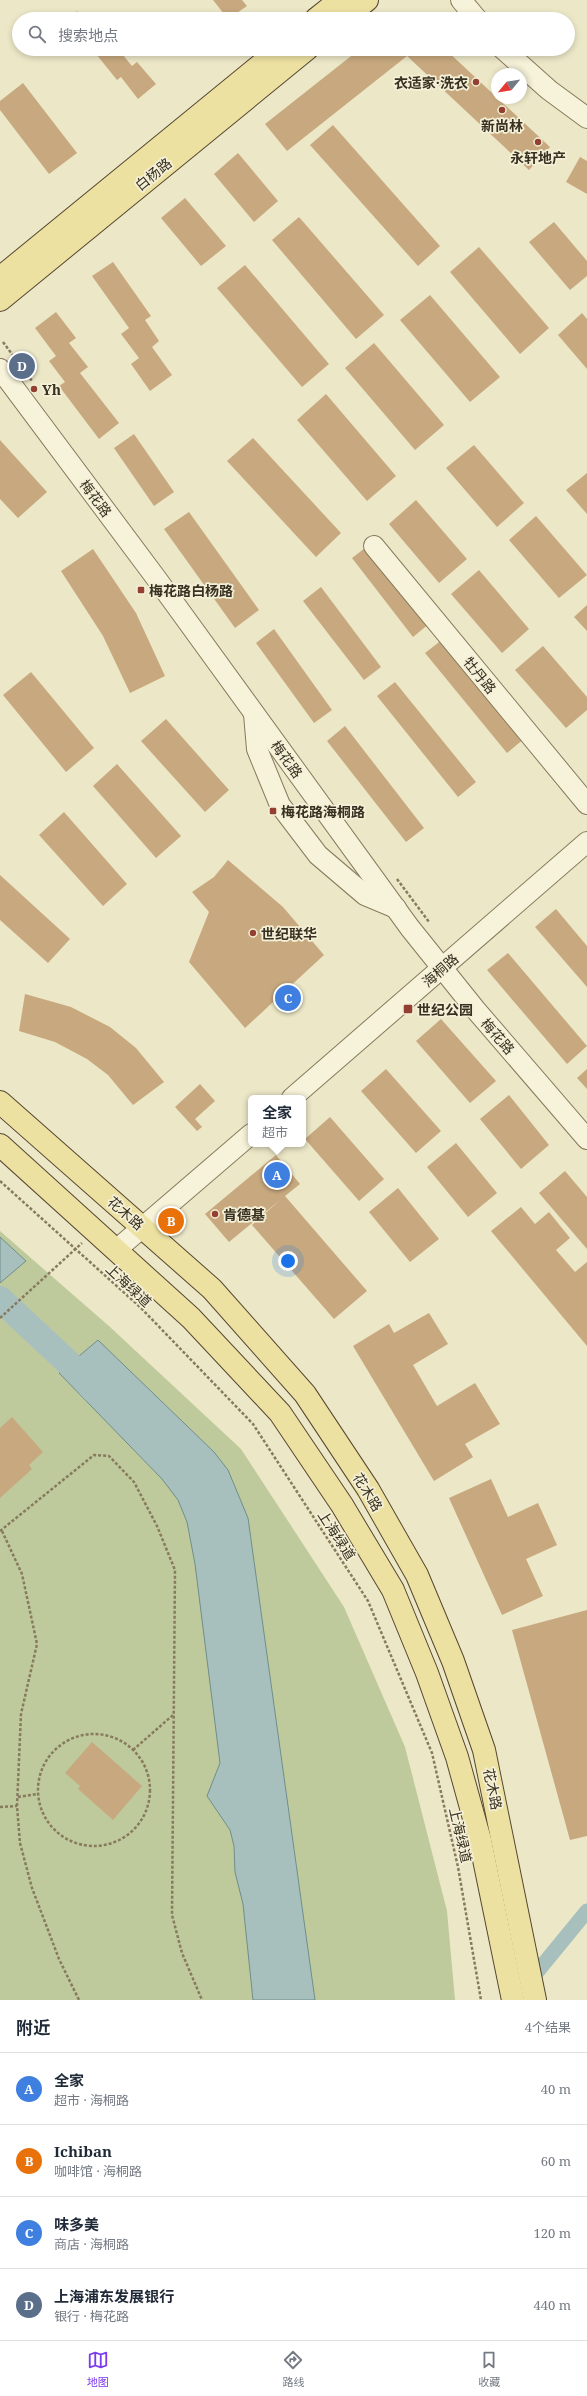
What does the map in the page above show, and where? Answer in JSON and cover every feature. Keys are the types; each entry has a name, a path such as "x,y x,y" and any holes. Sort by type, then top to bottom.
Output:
{"main road":[{"path":"325,12 340,0"},
{"path":"352,12 367,0"},
{"name":"白杨路","path":"0,278 271,56"},
{"name":"白杨路","path":"0,300 298,56"},
{"name":"花木路","path":"0,1102 212,1289 305,1394 368,1489 417,1575 453,1661 484,1750 524,1939 535,2000"},
{"name":"花木路","path":"0,1144 191,1318 280,1413 342,1505 393,1590 427,1673 457,1757 480,1840 513,2000"}],"street":[{"path":"461,0 471,12"},
{"path":"511,56 549,90 587,118"},
{"name":"梅花路","path":"0,369 396,908 442,968 587,1139"},
{"name":"牡丹路","path":"374,546 587,804"},
{"path":"254,713 257,749 280,805 318,855 365,894 396,908"},
{"name":"海桐路","path":"295,1095 587,842"},
{"path":"116,1250 248,1137"}],"path":[{"name":"上海绿道","path":"0,1181 140,1307 253,1424 368,1602 432,1754 458,1867 481,2000"},
{"path":"0,1318 84,1241"},
{"path":"79,2000 59,1959 32,1888 20,1843 17,1806 20,1714 37,1644 22,1574 1,1531 94,1455 109,1456 134,1482 157,1526 175,1570 172,1915 182,1953 202,2000"},
{"path":"133,1750 173,1715"},
{"path":"89,1733 109,1735 122,1740 133,1750 144,1764 150,1784 150,1796 145,1815 133,1831 110,1844 92,1847 72,1842 50,1827 40,1810 37,1794 39,1775 49,1754 64,1741 89,1733"},
{"path":"18,1797 37,1794"},
{"path":"0,1807 17,1806"}],"green space":[{"path":"0,1231 110,1327 241,1449 344,1607 405,1747 447,1911 455,2000 0,2000"}],"water":[{"path":"0,1237 26,1261 0,1283"},
{"path":"98,1340 214,1452 228,1470 248,1518 315,2000 253,2000 243,1904 235,1872 234,1846 230,1830 207,1796 220,1763 195,1564 187,1522 178,1500 162,1479 59,1373"}],"building":[{"path":"213,0 242,0 247,6 238,12 222,12"},
{"path":"98,56 124,56 132,66 137,62 156,84 138,99 121,77 117,80"},
{"path":"351,56 407,56 287,151 265,124"},
{"path":"407,56 452,56 491,92 491,104 504,104 550,147 529,170"},
{"path":"23,83 77,153 49,174 0,110 0,101"},
{"path":"333,125 440,246 418,266 310,145"},
{"path":"238,153 278,201 254,222 214,174"},
{"path":"580,157 587,161 587,194 566,182"},
{"path":"185,198 226,246 201,266 161,218"},
{"path":"299,217 384,315 356,339 272,240"},
{"path":"554,222 587,261 587,276 570,290 529,242"},
{"path":"479,247 549,328 520,354 450,272"},
{"path":"113,262 151,316 145,320 159,341 152,347 172,375 150,391 131,364 139,358 121,334 129,328 92,276"},
{"path":"245,265 329,364 302,387 217,288"},
{"path":"430,295 500,377 470,402 400,320"},
{"path":"56,312 76,338 69,343 88,367 80,373 119,423 99,439 59,386 65,382 49,361 56,356 35,328"},
{"path":"582,313 587,319 587,369 558,335"},
{"path":"374,343 444,425 415,450 345,368"},
{"path":"326,394 396,476 367,501 297,420"},
{"path":"134,434 174,492 154,506 114,448"},
{"path":"253,438 341,533 316,557 227,461"},
{"path":"0,440 47,492 18,518 0,499"},
{"path":"474,445 524,503 497,527 446,468"},
{"path":"587,473 587,514 566,490"},
{"path":"416,500 467,559 439,583 389,524"},
{"path":"189,512 259,610 235,628 164,529"},
{"path":"536,516 587,575 559,598 509,540"},
{"path":"369,545 430,623 413,637 352,558"},
{"path":"93,549 136,613 165,676 130,693 103,636 61,571"},
{"path":"479,570 529,629 502,653 451,594"},
{"path":"321,587 381,667 364,680 303,601"},
{"path":"587,605 587,631 574,617"},
{"path":"274,629 332,710 314,723 256,643"},
{"path":"443,639 525,738 507,753 425,653"},
{"path":"543,646 587,697 587,710 566,728 515,670"},
{"path":"31,672 94,748 66,772 3,695"},
{"path":"395,682 476,782 458,797 377,696"},
{"path":"166,719 229,790 205,812 141,741"},
{"path":"345,726 424,828 406,842 327,741"},
{"path":"117,764 181,836 156,858 93,786"},
{"path":"64,812 127,884 103,906 39,835"},
{"name":"世纪联华","path":"228,860 283,907 324,955 245,1028 189,962 209,912 192,892 214,877"},
{"path":"0,875 70,939 48,963 0,920"},
{"path":"556,909 587,946 587,987 535,927"},
{"path":"508,953 587,1046 567,1064 487,970"},
{"path":"25,994 71,1007 110,1027 136,1048 164,1082 133,1105 108,1075 87,1059 55,1042 19,1031"},
{"path":"441,1019 496,1081 470,1103 416,1041"},
{"path":"386,1069 441,1131 416,1153 361,1091"},
{"path":"587,1069 587,1089 577,1078"},
{"path":"200,1084 215,1101 195,1119 202,1127 197,1131 175,1107"},
{"path":"509,1095 549,1145 521,1169 480,1119"},
{"path":"330,1117 384,1179 359,1201 306,1140 306,1138"},
{"path":"456,1143 497,1193 468,1217 427,1167"},
{"path":"276,1155 300,1184 285,1196 367,1291 334,1319 252,1225 280,1200 229,1242 205,1214"},
{"path":"565,1171 587,1197 587,1249 539,1193"},
{"path":"398,1188 439,1239 410,1262 369,1212"},
{"path":"521,1207 535,1224 549,1212 570,1238 556,1250 575,1272 587,1262 587,1346 491,1231"},
{"path":"429,1313 448,1344 413,1365 437,1406 475,1383 500,1424 465,1444 473,1457 434,1481 353,1346 389,1324 394,1333"},
{"path":"12,1417 43,1452 29,1465 32,1469 0,1498 0,1428"},
{"path":"491,1479 508,1517 538,1503 557,1545 526,1559 543,1596 502,1615 449,1498"},
{"path":"587,1610 587,1836 570,1840 512,1630"},
{"path":"92,1742 142,1786 113,1820 78,1789 80,1786 65,1773"}],"waterway":[{"path":"0,1299 78,1372 94,1390"},
{"path":"528,1983 587,1911"}],"place":[{"name":"衣适家·洗衣","path":"476,82"},
{"name":"新尚林","path":"502,110"},
{"name":"永轩地产","path":"538,142"},
{"name":"上海浦东发展银行","path":"22,366"},
{"name":"Yh","path":"34,389"},
{"name":"梅花路白杨路","path":"141,590"},
{"name":"梅花路海桐路","path":"273,811"},
{"name":"世纪联华","path":"253,933"},
{"name":"味多美","path":"288,998"},
{"name":"世纪公园","path":"408,1009"},
{"name":"全家","path":"277,1175"},
{"name":"肯德基","path":"215,1214"},
{"name":"Ichiban","path":"171,1221"}]}
